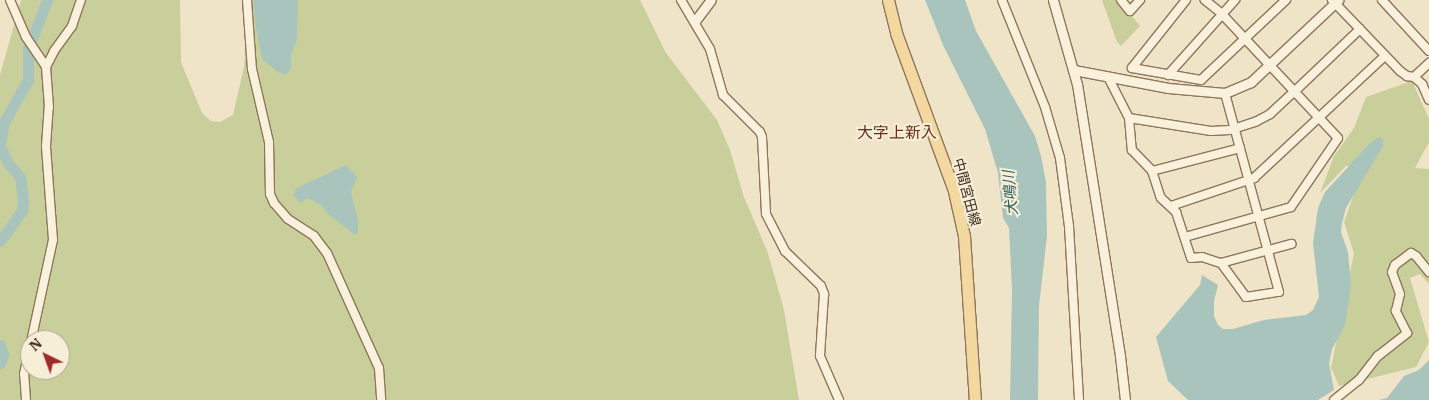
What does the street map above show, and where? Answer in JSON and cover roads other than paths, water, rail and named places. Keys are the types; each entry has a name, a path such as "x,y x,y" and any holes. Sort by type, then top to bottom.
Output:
{"main road":[{"name":"中間宮田線","path":"888,0 896,33 954,191 964,236 975,400"}],"street":[{"path":"10,0 26,36 46,67 49,108 46,146 53,240 51,260 30,339 24,374 26,400"},
{"path":"46,67 54,51 72,26 81,0"},
{"path":"247,0 252,69 269,142 270,194 274,203 288,218 314,236 327,253 379,368 381,400"},
{"path":"681,0 710,48 723,95 760,132 762,137 766,214 771,225 790,257 821,286 824,294 820,356 839,400"},
{"path":"695,21 711,0"},
{"path":"1002,0 1045,106 1060,158 1069,226 1079,400"},
{"path":"1052,0 1074,70 1120,356 1125,400"},
{"path":"1121,0 1130,11 1140,0"},
{"path":"1186,0 1132,68 1201,80 1286,0"},
{"path":"1185,237 1294,205 1338,138 1221,13 1205,0"},
{"path":"1168,75 1221,13 1235,0"},
{"path":"1382,0 1429,51"},
{"path":"1074,70 1168,88 1225,92 1251,82 1335,1 1384,56 1407,76 1414,77 1422,84 1429,100"},
{"path":"1129,118 1211,131 1234,128 1257,121 1270,114 1295,92 1360,29"},
{"path":"1171,206 1250,180 1384,56"},
{"path":"1414,77 1429,63"},
{"path":"1108,77 1129,118 1132,150 1152,171 1157,179 1161,198 1176,212 1192,258 1202,257 1221,263 1291,244"},
{"path":"1221,263 1246,298 1279,292 1225,92"},
{"path":"1152,171 1240,148"},
{"path":"1334,400 1359,380 1378,356 1407,334 1396,310 1400,294 1392,272 1394,264 1411,254 1416,256 1429,272"}],"water":[{"path":"253,0 298,0 297,41 291,54 291,68 286,75 278,72 262,59"},
{"name":"犬鳴川","path":"925,0 965,0 976,31 1035,136 1041,156 1046,182 1047,236 1039,306 1038,400 1010,400 1012,291 1009,228 1003,218 998,173 985,129 943,45"},
{"path":"1379,137 1383,140 1383,146 1346,208 1342,223 1341,232 1348,252 1351,285 1345,325 1332,349 1329,363 1334,390 1318,400 1188,400 1168,381 1156,337 1200,285 1202,275 1218,285 1214,301 1214,316 1218,325 1223,329 1233,329 1264,320 1306,315 1313,310 1319,297 1313,243 1318,208 1325,192 1370,143"},
{"path":"346,165 357,177 351,192 358,220 358,232 355,235 327,213 321,205 307,198 301,203 293,195 296,192 295,189"},
{"path":"1429,360 1429,400 1379,400 1387,398 1404,376 1419,370"}],"waterway":[{"path":"0,241 22,211 23,201 20,177 8,163 0,146 4,122 28,80 28,49 47,0"},
{"path":"0,345 3,355 0,363"}],"district":[{"name":"大字上新入","path":"897,132"}]}
